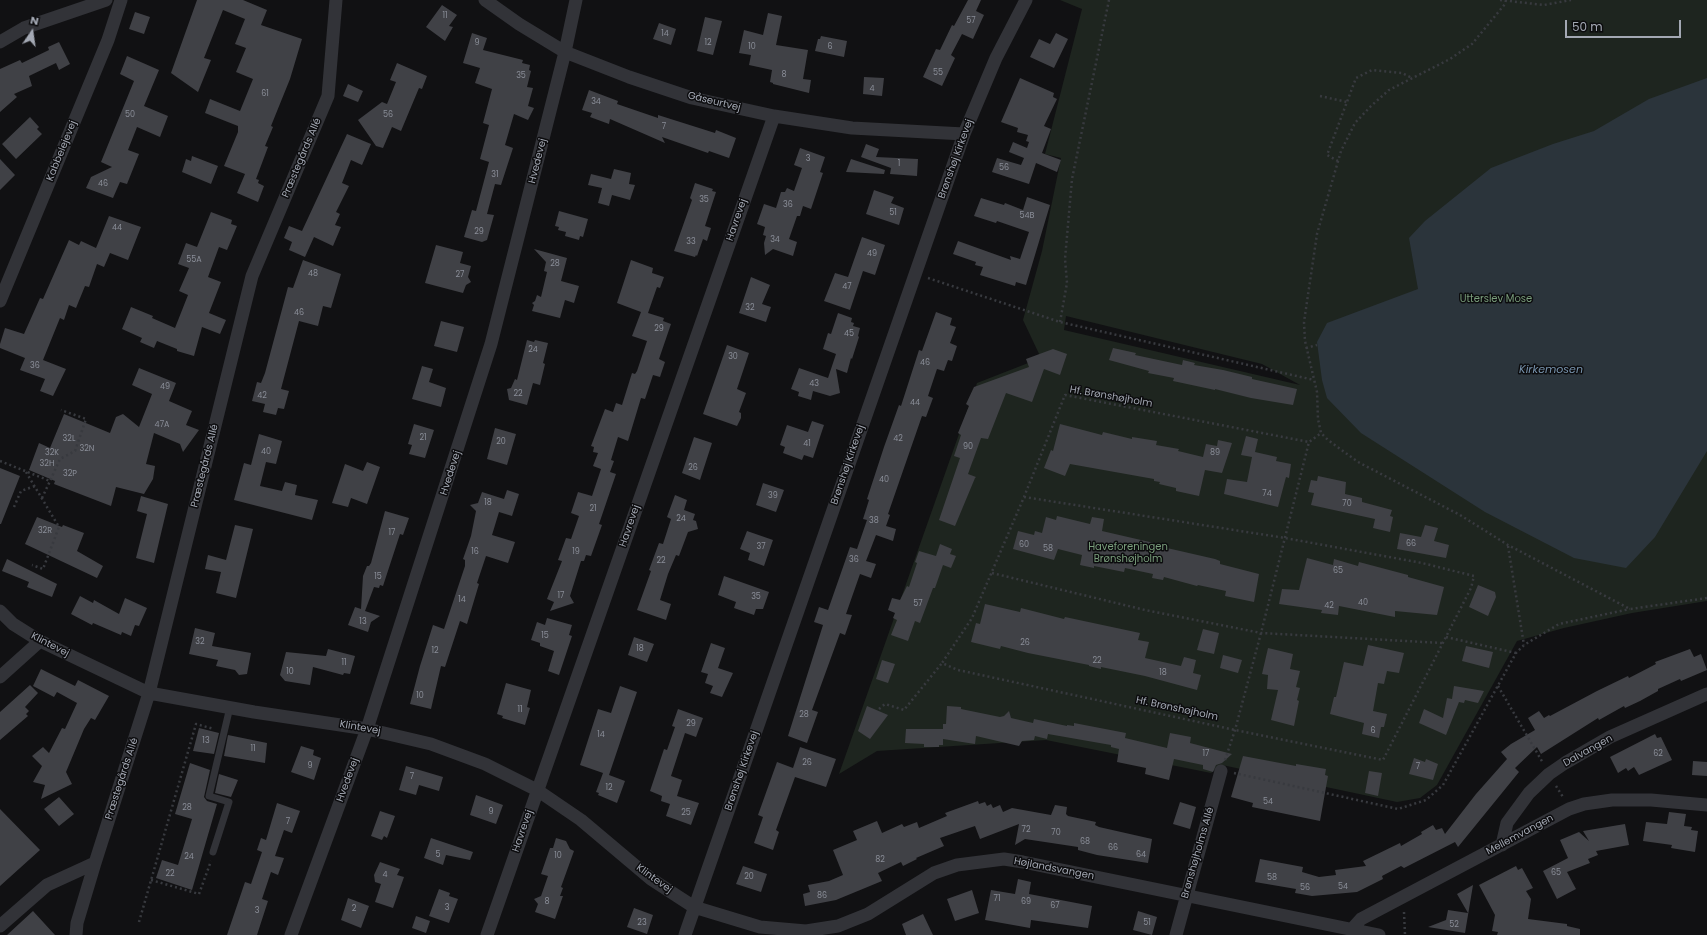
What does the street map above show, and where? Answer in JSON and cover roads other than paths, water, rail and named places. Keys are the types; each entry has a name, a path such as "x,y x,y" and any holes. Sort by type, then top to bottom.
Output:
{"street":[{"path":"0,42 24,28 106,0"},
{"name":"Kabbelejevej","path":"0,301 108,40 121,0"},
{"name":"Præstegårds Allé","path":"76,935 77,924 95,863 149,693 252,276 328,96 336,0"},
{"name":"Gåseurtvej","path":"485,0 519,24 565,52 629,77 692,98 774,116 852,128 964,134"},
{"name":"Hvedevej","path":"291,935 367,729 491,344 565,52 576,0"},
{"name":"Brønshøj Kirkevej","path":"684,935 964,134 996,58 1026,0"},
{"name":"Havrevej","path":"487,935 774,116"},
{"name":"Klintevej","path":"0,611 13,624 40,641 149,693 367,729 431,744 485,764 537,790 581,820 651,879 694,907"},
{"path":"0,677 40,641"},
{"name":"Dalvangen","path":"1502,845 1507,823 1529,793 1549,774 1610,738 1707,694"},
{"name":"Brønshøjholms Allé","path":"1176,935 1185,896 1221,771"},
{"name":"Mellemvangen","path":"1351,930 1360,919 1569,809 1584,804 1612,800 1651,800 1707,805"},
{"name":"Højlandsvangen","path":"694,907 760,927 806,931 826,929 846,924 868,914 934,873 957,865 1004,859 1185,896 1326,930 1351,930 1379,935"},
{"path":"0,926 47,885 95,863"}],"lane":[{"path":"214,852 229,802 209,796 230,707"}],"water":[{"name":"Kirkemosen","path":"1707,78 1707,451 1655,537 1626,568 1574,558 1485,512 1361,433 1327,398 1322,380 1317,342 1327,323 1418,289 1409,238 1425,221 1491,168 1553,144 1594,131 1649,99"}],"park label":[{"name":"Utterslev Mose","path":"1496,299"},
{"name":"Haveforeningen Brønshøjholm","path":"1128,552"}]}
